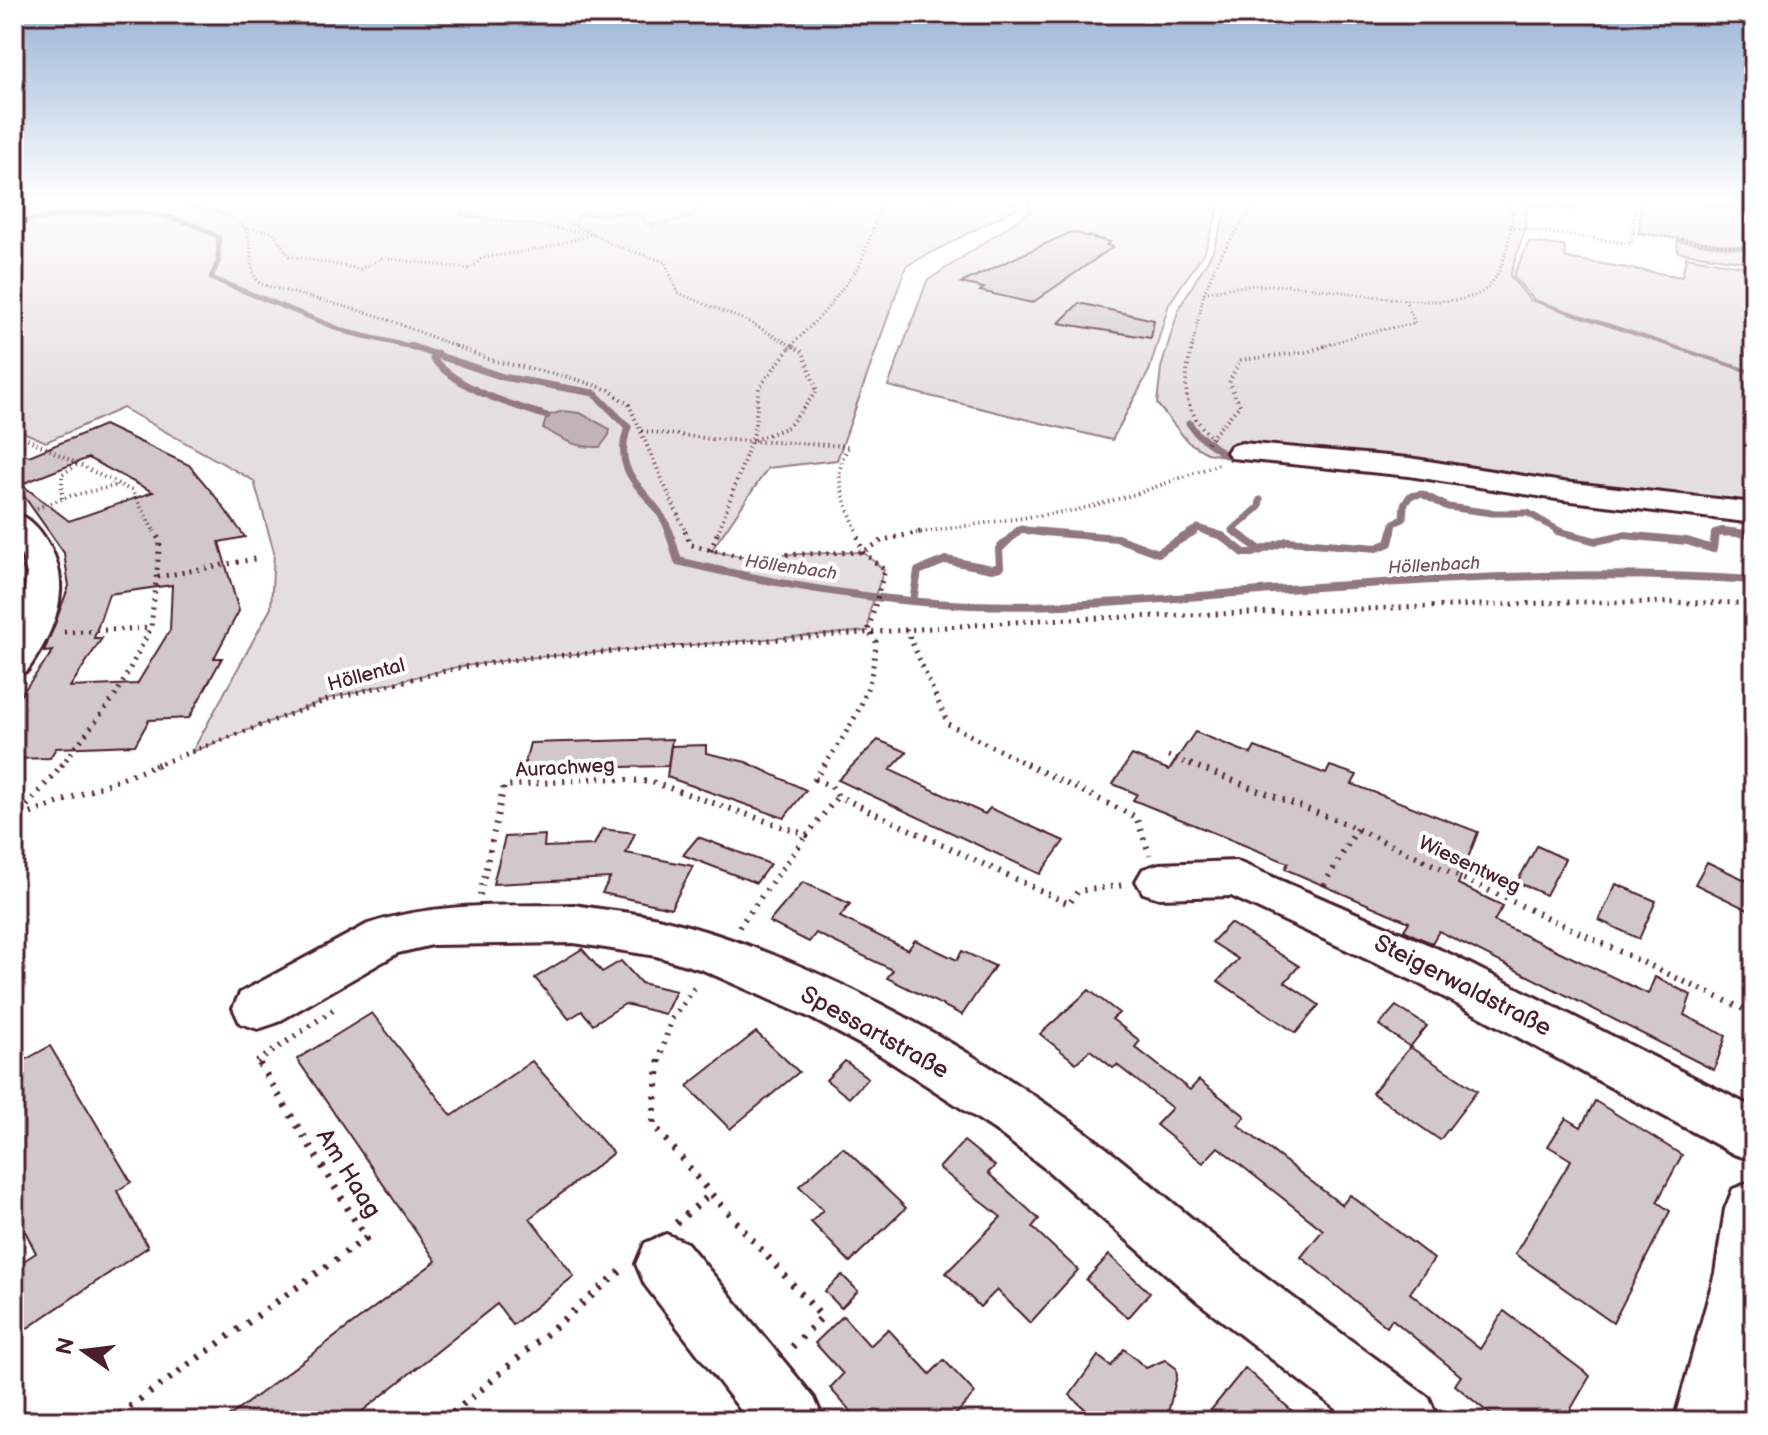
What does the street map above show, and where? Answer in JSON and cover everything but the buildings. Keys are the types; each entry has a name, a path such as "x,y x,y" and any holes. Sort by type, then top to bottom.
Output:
{"street":[{"path":"1242,452 1397,465 1563,491 1754,513"},
{"path":"14,663 42,610 46,587 35,550 24,532 23,517"},
{"name":"Steigerwaldstraße","path":"1159,881 1236,878 1435,969 1754,1136"},
{"name":"Spessartstraße","path":"258,1008 385,937 432,926 574,924 614,929 717,955 827,1002 898,1039 1014,1113 1066,1151 1220,1280 1406,1421"},
{"path":"1707,1421 1745,1273 1754,1209"},
{"path":"653,1254 775,1401"}],"path":[{"path":"250,268 251,276 260,284 376,315 491,360 572,378 609,390 629,405 691,545 711,551 739,556 863,552 883,540 910,534 1077,510 1136,494 1212,467 1242,452"},
{"path":"668,268 678,293 747,321 803,352 817,391 788,427 752,441"},
{"path":"711,551 752,441 759,388 791,345 827,309 858,268"},
{"path":"1214,268 1204,293 1184,383 1187,402 1195,421 1209,440 1242,452"},
{"path":"1204,293 1213,290 1282,288 1453,300 1482,292 1498,268"},
{"path":"1209,440 1240,405 1229,383 1240,360 1307,352 1357,335 1415,323 1404,298"},
{"path":"642,431 849,446 839,462 838,476 863,552 885,570 871,609 868,631 876,642 865,698 855,721 815,779 831,786 838,796 1069,904 1078,891 1159,881 1136,817 1076,790 948,724 906,629"},
{"path":"14,432 132,491 160,541 151,628 116,695 79,746 14,820"},
{"path":"62,498 62,474 79,464"},
{"path":"23,517 62,498 119,485"},
{"path":"158,577 260,558"},
{"name":"Höllental","path":"14,820 330,699 399,681 525,658 1041,620 1571,602 1754,603"},
{"path":"59,633 151,628"},
{"name":"Wiesentweg","path":"1168,756 1357,829 1754,1014"},
{"name":"Aurachweg","path":"473,924 504,786 603,778 652,782 807,835"},
{"path":"752,909 838,796"},
{"path":"1309,910 1357,829"},
{"path":"717,955 671,1020 656,1072 653,1124 711,1194 822,1317 775,1401"},
{"name":"Am Haag","path":"110,1421 366,1238 256,1061 345,1002"},
{"path":"444,1421 653,1254 711,1194"},
{"path":"14,1213 20,1226 14,1230"}],"shaded area":[{"path":"14,268 905,268 837,460 768,468 711,551 740,556 863,552 884,570 870,610 868,631 525,658 457,667 330,698 192,752 271,608 274,552 254,481 123,408 46,442 14,428"},
{"path":"946,268 1193,268 1169,304 1149,371 1112,440 888,386 927,281"},
{"path":"1203,268 1513,268 1510,276 1530,300 1754,374 1754,520 1584,503 1404,474 1259,462 1207,453 1188,442 1157,404 1161,368 1179,308"},
{"path":"1517,268 1627,268 1682,277 1684,268 1754,268 1754,372 1534,300 1513,276"},
{"path":"563,411 580,413 610,429 609,435 600,447 591,447 570,442 543,428 547,416"}],"waterway":[{"name":"Höllenbach","path":"215,268 211,278 347,332 416,348"},
{"name":"Höllenbach","path":"410,346 416,348"},
{"name":"Höllenbach","path":"416,348 437,355"},
{"name":"Höllenbach","path":"437,355 503,377 594,393 628,427 624,460 629,473 663,518 670,533"},
{"path":"437,355 433,359 444,370 471,387 547,416"},
{"path":"1189,423 1197,434 1225,455"},
{"path":"1392,533 1394,523 1403,519 1404,505 1410,496 1422,494 1448,507 1492,513 1528,513 1562,532"},
{"path":"1237,533 1233,530 1259,507 1260,500"},
{"path":"1192,533 1198,528 1209,532"},
{"name":"Höllenbach","path":"669,531 678,561 823,590 896,600 970,605 1083,604 1332,586 1573,575 1754,580"},
{"path":"913,601 918,571 946,560 992,569 1000,567 999,549 1018,531"},
{"path":"1018,531 1032,531"},
{"path":"1032,531 1117,538 1158,553 1194,531"},
{"path":"1032,531 1042,533"},
{"path":"1234,531 1259,549"},
{"path":"1209,532 1222,536 1244,553 1253,553 1287,541 1377,548 1389,543 1392,531"},
{"path":"1557,531 1562,532"},
{"path":"1562,532 1596,541 1624,535 1687,541 1713,549 1715,533 1723,531 1754,535"},
{"path":"1716,533 1736,533"}]}
